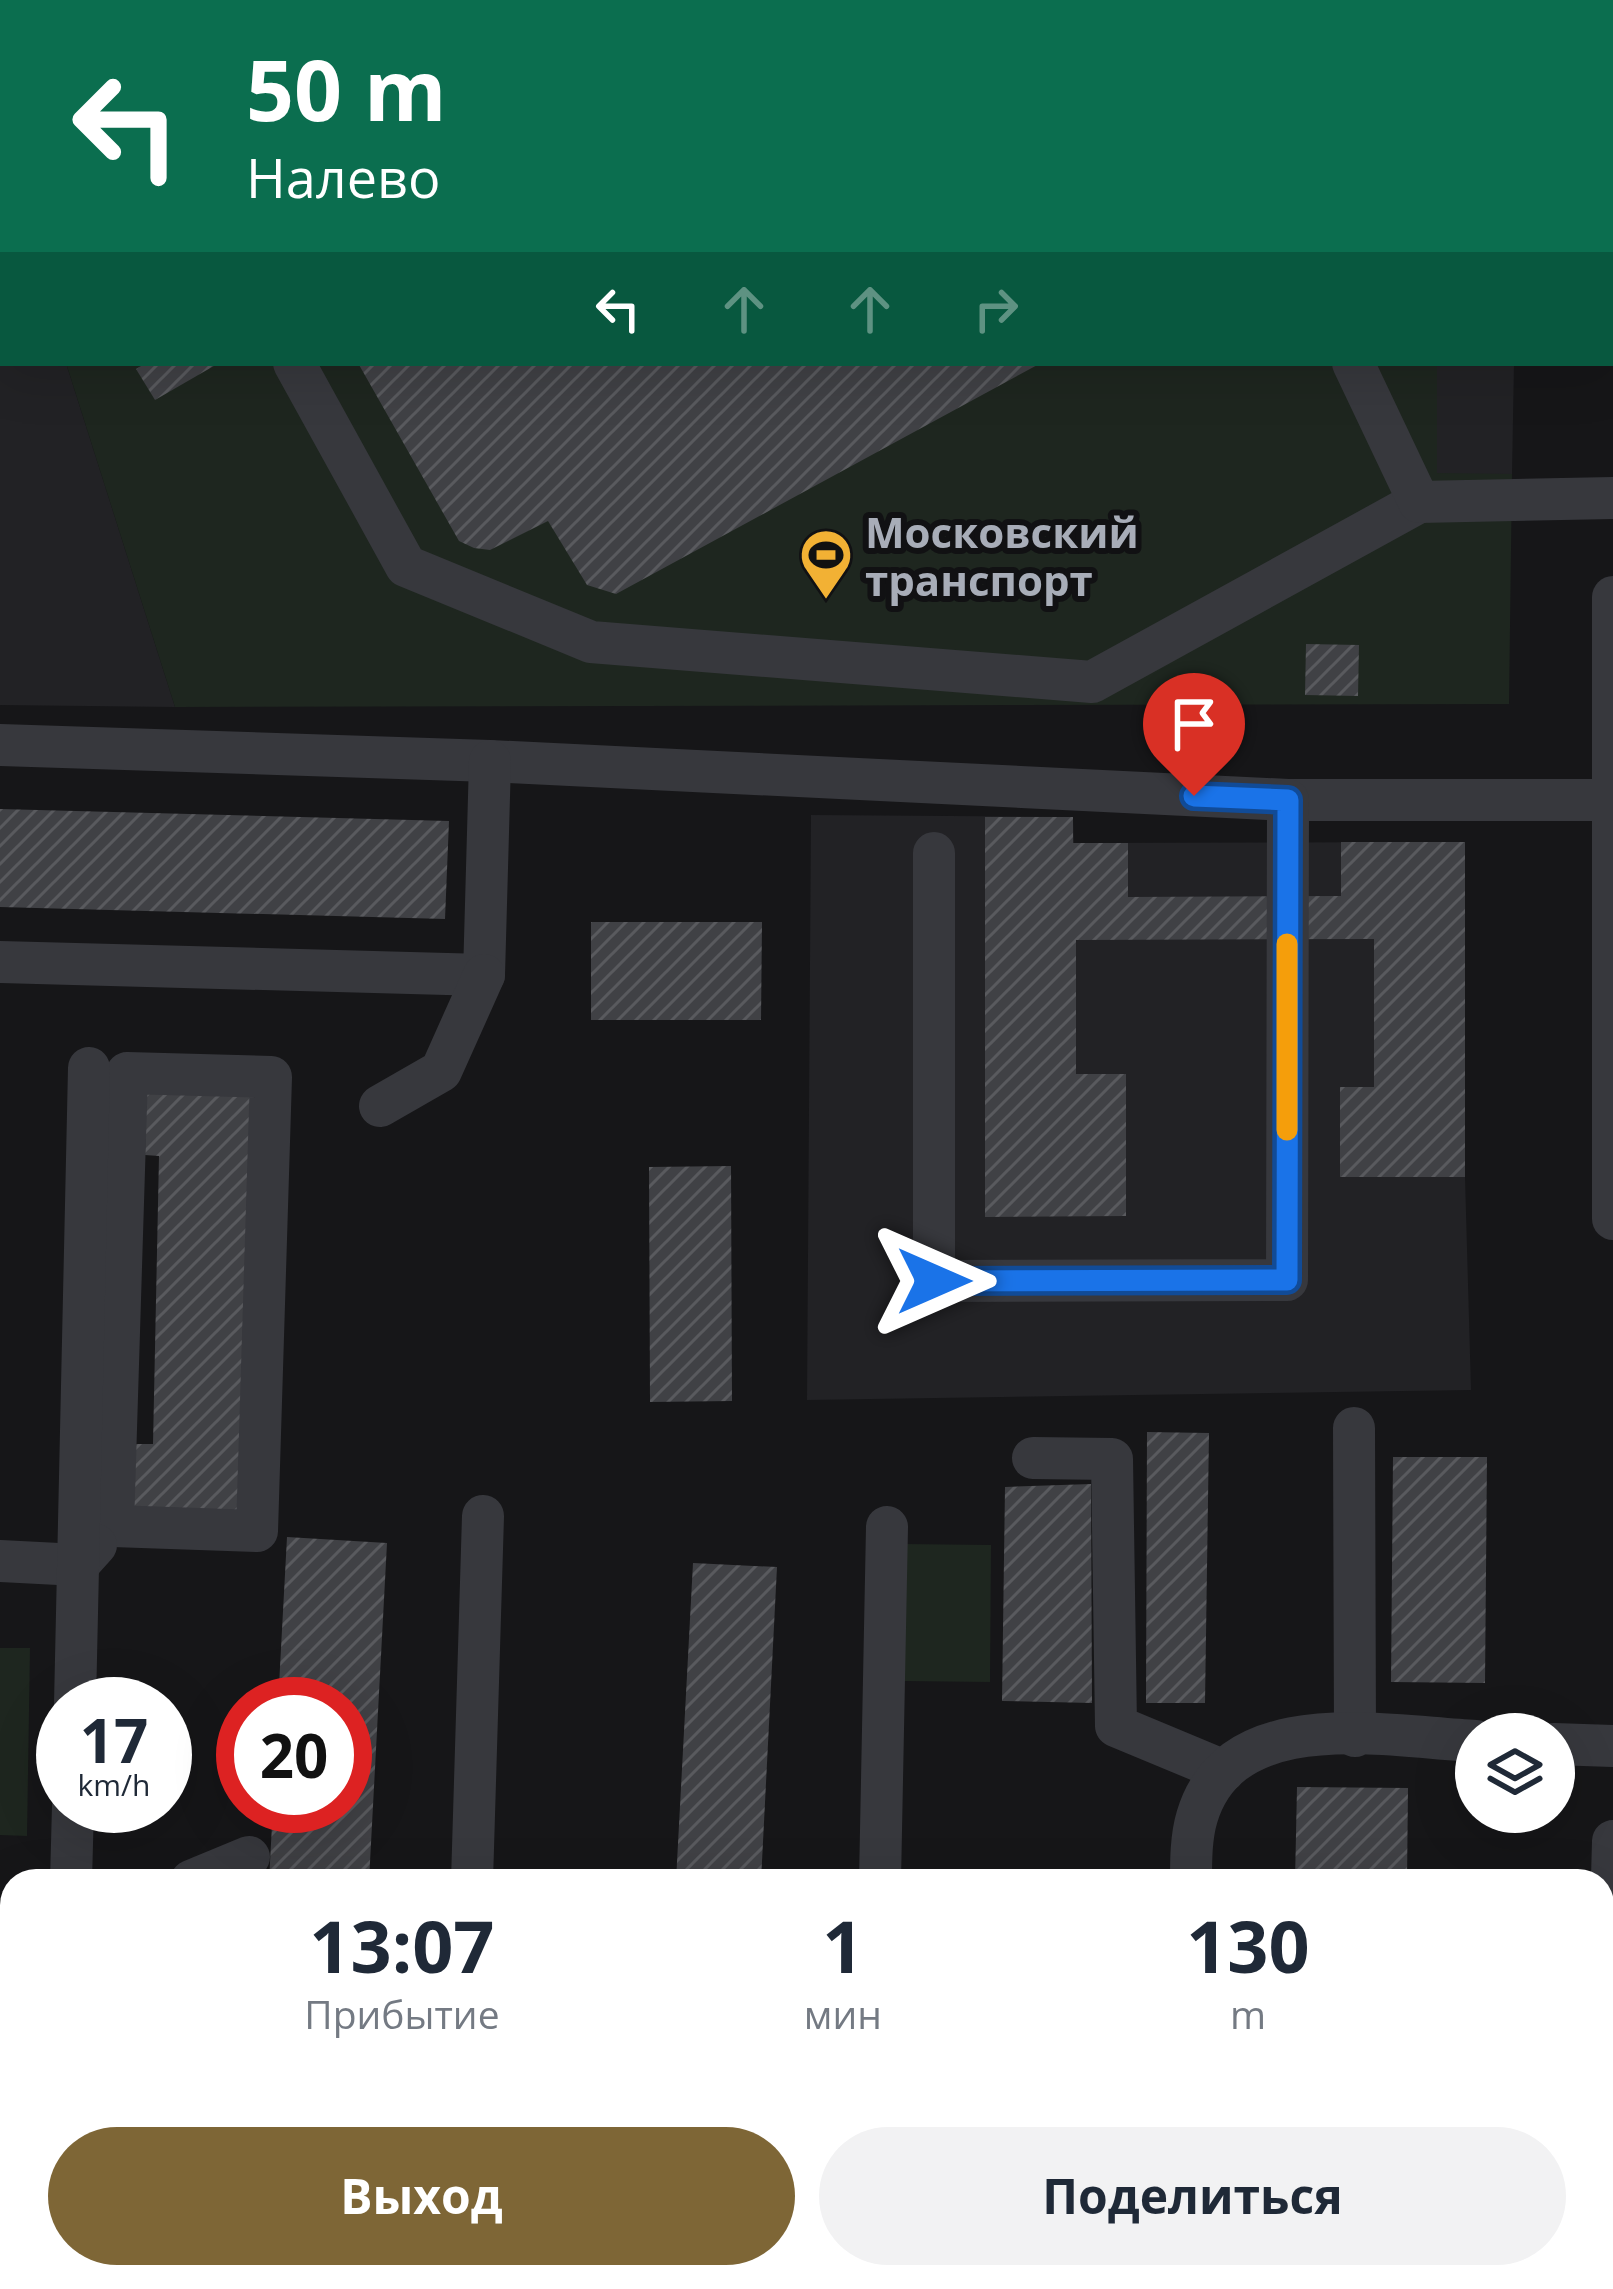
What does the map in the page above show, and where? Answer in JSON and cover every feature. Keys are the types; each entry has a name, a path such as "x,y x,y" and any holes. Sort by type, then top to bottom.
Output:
{"street":[{"path":"295,366 406,566 591,642 1092,682 1419,502 1613,498"},
{"path":"1354,366 1419,502"},
{"path":"1613,597 1613,1219"},
{"path":"0,745 490,761 1288,800 1610,800"},
{"path":"380,1106 441,1071 484,975 490,761"},
{"path":"934,853 934,1281 1287,1280 1288,800"},
{"path":"0,962 484,975"},
{"path":"76,1677 89,1068"},
{"path":"78,1565 113,1526 127,1073 272,1077 257,1531 113,1526"},
{"path":"1354,1427 1355,1736"},
{"path":"1034,1458 1112,1460 1116,1726 1224,1771"},
{"path":"472,1869 482,1516"},
{"path":"880,1869 887,1527"},
{"path":"0,1562 78,1565"},
{"path":"1191,1869 1197,1816 1210,1788 1254,1748 1282,1737 1455,1740"},
{"path":"1575,1745 1613,1746"},
{"path":"71,1869 72,1833"},
{"path":"220,1869 249,1857"}],"shaded area":[{"path":"0,366 67,366 175,707 0,705"},
{"path":"1437,366 1514,366 1512,474 1437,474"},
{"path":"811,815 1073,817 1074,843 1465,842 1465,1177 1471,1390 807,1400"}],"green space":[{"name":"Московский транспорт","path":"67,366 1437,366 1437,473 1512,474 1509,704 175,707"},
{"path":"903,1544 991,1545 990,1682 902,1681"},
{"path":"0,1648 30,1648 27,1836 0,1835"}],"building":[{"path":"141,366 214,366 155,400 136,369"},
{"path":"360,366 1035,366 616,594 587,585 548,521 490,550 459,541"},
{"path":"1306,644 1359,645 1358,696 1305,695"},
{"path":"0,809 449,821 445,919 0,907"},
{"path":"985,817 1073,817 1073,843 1128,843 1128,897 1341,896 1341,842 1465,842 1465,1177 1340,1177 1340,1087 1374,1087 1374,939 1076,940 1076,1074 1126,1074 1126,1216 985,1217"},
{"path":"591,922 762,922 761,1020 591,1020"},
{"path":"146,1088 254,1089 246,1521 123,1520 124,1444 153,1444 159,1156 145,1155"},
{"path":"731,1166 732,1401 650,1402 649,1167"},
{"path":"1147,1432 1209,1433 1205,1703 1146,1703"},
{"path":"1393,1457 1487,1457 1485,1683 1391,1682"},
{"path":"1091,1484 1092,1703 1002,1701 1005,1487"},
{"path":"287,1537 387,1543 372,1825 372,1677 279,1677"},
{"path":"693,1563 777,1567 762,1869 677,1869"},
{"path":"1297,1787 1408,1788 1407,1869 1295,1869"},
{"path":"272,1833 372,1833 370,1869 270,1869"}],"slow traffic":[{"path":"1287,944 1287,1130"}],"place":[{"name":"Московский транспорт","path":"826,601"}],"route":[{"path":"934,1281 1287,1280 1288,800 1194,796"}]}
